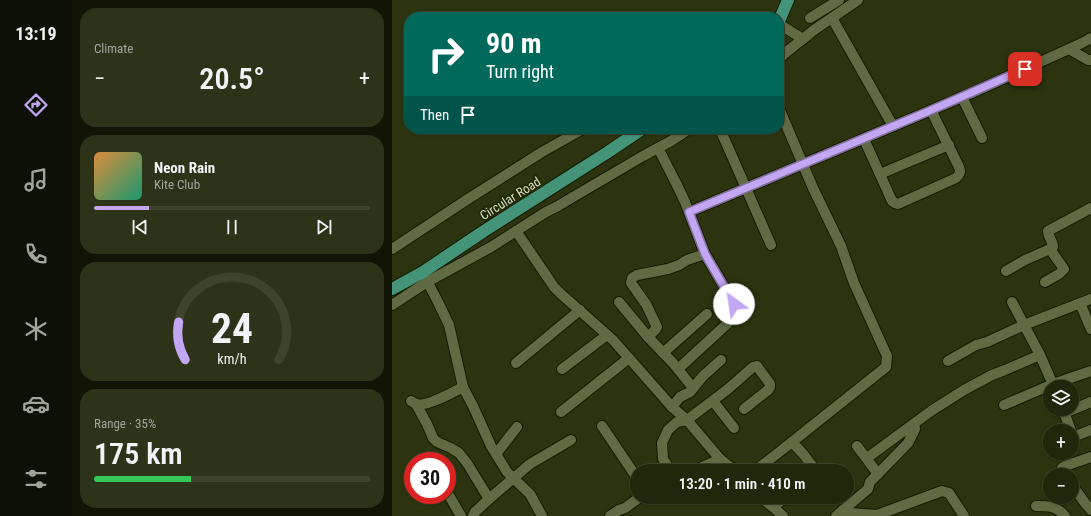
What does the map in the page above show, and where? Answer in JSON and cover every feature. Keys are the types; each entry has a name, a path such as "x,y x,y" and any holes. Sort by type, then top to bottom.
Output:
{"main road":[{"path":"783,12 788,0"},
{"name":"Circular Road","path":"392,289 425,277 484,231 635,134"}],"street":[{"path":"810,18 839,0"},
{"path":"784,54 858,0"},
{"path":"832,18 894,126"},
{"path":"784,27 803,39"},
{"path":"689,212 932,110 1068,50 1091,38"},
{"path":"1068,50 1091,60"},
{"path":"962,97 982,138"},
{"path":"864,139 892,201 898,204 956,178 960,174 959,167 932,110"},
{"path":"764,464 886,367 887,356 854,283 841,246 813,188 784,120"},
{"path":"392,249 536,156 574,134"},
{"path":"392,305 425,277 491,247 682,134"},
{"path":"722,134 772,244"},
{"path":"880,174 949,145"},
{"path":"658,148 689,212 705,254 742,317"},
{"path":"1006,271 1053,247 1048,231 1091,208"},
{"path":"516,231 554,287 607,335 726,464"},
{"path":"1045,282 1064,270 1050,249"},
{"path":"648,337 657,327 646,304 631,283 632,278 637,275 668,269 687,260 705,254"},
{"path":"425,277 449,325 463,387 496,454 507,472 530,494 542,516"},
{"path":"948,361 976,345 987,342 1024,325 1091,299"},
{"path":"619,302 693,388"},
{"path":"1012,302 1040,355 1050,380"},
{"path":"1080,303 1091,329"},
{"path":"516,363 580,310"},
{"path":"663,352 707,314"},
{"path":"678,369 728,323"},
{"path":"562,369 607,335"},
{"path":"867,458 931,411 964,390 992,375 1040,355"},
{"path":"561,412 629,358"},
{"path":"672,407 680,397 690,392 703,376 721,360"},
{"path":"666,464 663,459 662,443 668,430 677,422 687,420 728,389 753,367 757,366 770,384 770,387 744,409"},
{"path":"1067,380 1091,370"},
{"path":"463,387 435,400 422,404 413,402 427,424 433,438 437,442 459,453 467,463 489,499"},
{"path":"1004,405 1043,390"},
{"path":"713,400 734,428"},
{"path":"1079,406 1091,402"},
{"path":"840,513 868,489 870,482 908,443 915,429 914,424"},
{"path":"602,426 630,468"},
{"path":"496,454 517,427"},
{"path":"1079,434 1091,430"},
{"path":"474,516 475,512 530,464 571,440"},
{"path":"792,442 811,464"},
{"path":"857,446 878,474"},
{"path":"1062,468 1091,457"},
{"path":"709,464 720,459"},
{"path":"840,513 877,515 930,495 945,492 949,493 964,516"},
{"path":"1079,495 1091,510"},
{"path":"454,504 461,516"},
{"path":"610,516 619,510 627,512 634,504"},
{"path":"769,504 783,516"},
{"path":"773,507 777,504"},
{"path":"1036,506 1055,507 1065,516"}],"route":[{"path":"734,304 705,254 689,212 730,196 1025,69"}]}
